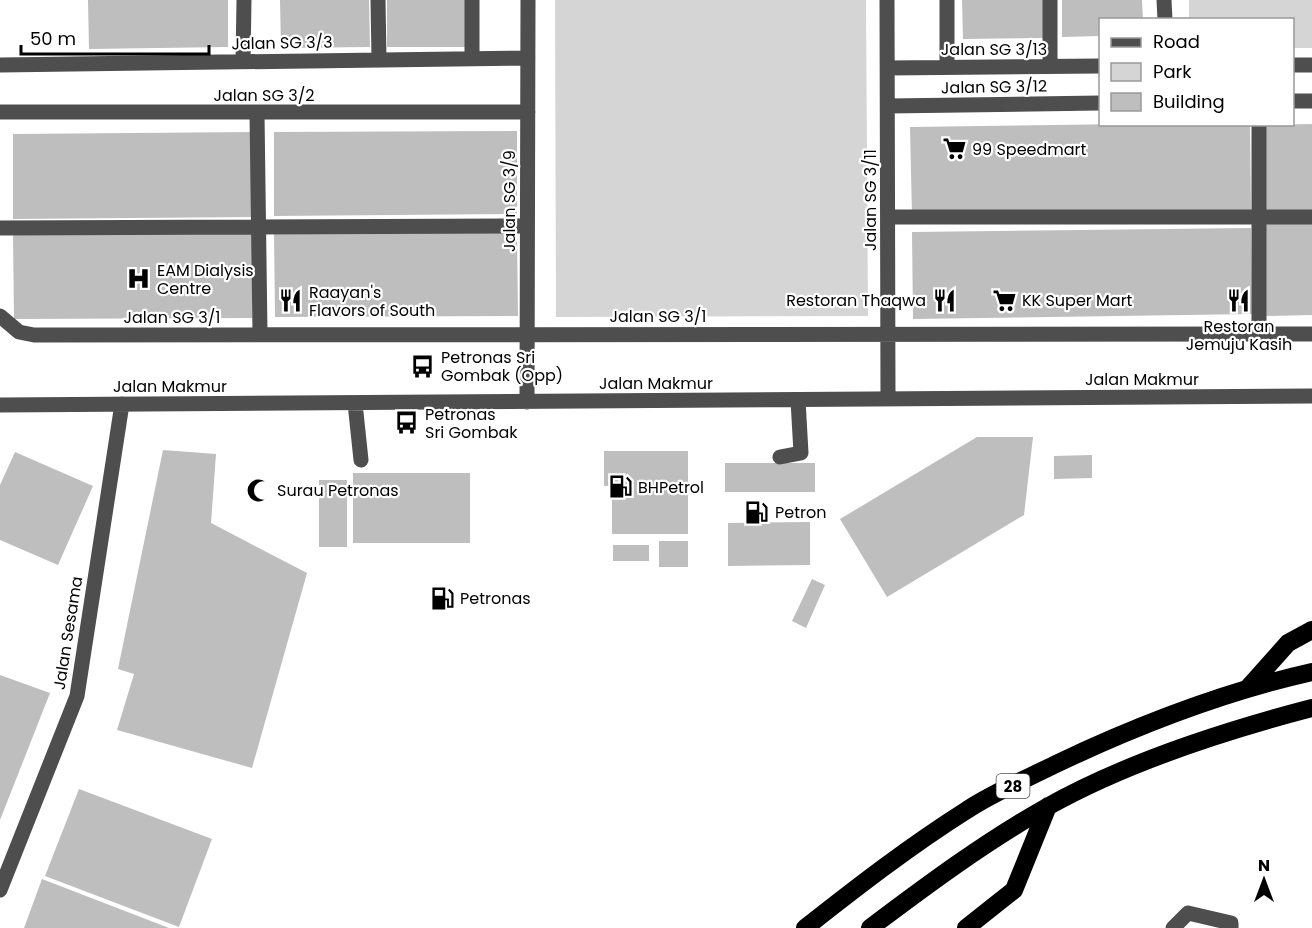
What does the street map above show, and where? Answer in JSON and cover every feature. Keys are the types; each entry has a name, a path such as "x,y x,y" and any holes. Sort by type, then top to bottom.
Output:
{"highway":[{"path":"1246,689 1288,643 1312,630"},
{"name":"28","path":"805,928 887,864 969,809 1122,733 1246,689 1312,672"},
{"name":"28","path":"870,928 928,884 1048,806 1181,748 1312,708"},
{"path":"966,928 1014,890 1048,806"}],"street":[{"path":"243,0 243,61"},
{"path":"378,0 379,59"},
{"path":"472,0 472,58"},
{"name":"Jalan SG 3/9","path":"527,402 528,0"},
{"name":"Jalan SG 3/11","path":"887,0 888,399"},
{"path":"947,0 947,67"},
{"path":"1050,0 1050,66"},
{"path":"1164,0 1165,18"},
{"name":"Jalan SG 3/3","path":"0,65 528,58"},
{"path":"1294,65 1312,65"},
{"name":"Jalan SG 3/13","path":"888,68 1099,66"},
{"path":"1294,102 1312,101"},
{"name":"Jalan SG 3/12","path":"888,106 1099,104"},
{"name":"Jalan SG 3/2","path":"0,112 528,112"},
{"path":"257,113 260,334"},
{"path":"1259,126 1259,334"},
{"path":"888,217 1312,217"},
{"path":"0,228 527,226"},
{"name":"Jalan SG 3/1","path":"4,320 19,332 34,335 1312,334"},
{"name":"Jalan Makmur","path":"0,405 1312,396"},
{"path":"780,457 801,453 798,400"},
{"path":"355,403 361,460"},
{"name":"Jalan Sesama","path":"0,890 77,696 122,404"},
{"path":"1173,928 1188,913 1231,923 1231,928"}],"green space":[{"path":"555,0 866,0 868,316 556,317"},
{"path":"1189,0 1312,0 1312,48 1294,48 1294,18 1189,18"}],"building":[{"path":"88,0 228,0 228,47 89,49"},
{"path":"280,0 369,0 370,47 281,48"},
{"path":"387,0 465,0 466,47 387,47"},
{"path":"962,0 1043,0 1044,38 963,39"},
{"path":"1062,0 1142,0 1143,18 1099,18 1099,36 1062,37"},
{"path":"1099,124 1250,126 1251,211 912,215 910,127"},
{"path":"1312,124 1312,211 1264,212 1262,126"},
{"path":"517,131 517,214 274,216 274,132"},
{"path":"252,132 252,217 13,219 13,134"},
{"path":"1264,224 1312,224 1312,315 1265,316"},
{"path":"1251,228 1252,314 913,319 912,232"},
{"path":"517,232 518,316 275,317 274,233"},
{"path":"252,233 252,318 14,319 13,235"},
{"path":"977,437 1033,437 1024,515 887,597 840,519"},
{"path":"163,450 216,454 211,523 307,573 252,768 117,730 134,674 118,669"},
{"path":"604,451 688,451 688,534 612,534 612,486 604,486"},
{"path":"15,452 93,486 58,565 0,540 0,485"},
{"path":"1092,455 1092,478 1054,479 1054,456"},
{"path":"725,463 815,463 815,492 725,492"},
{"path":"353,473 470,473 470,543 353,543"},
{"path":"319,480 347,480 347,547 319,547"},
{"path":"810,522 810,565 728,566 728,523"},
{"path":"659,541 688,541 688,567 659,567"},
{"path":"613,545 649,545 649,561 613,561"},
{"path":"812,579 825,585 806,628 792,621"},
{"path":"0,675 50,693 0,820"},
{"path":"79,789 212,839 179,927 45,876"},
{"path":"42,879 169,928 24,928"}],"place":[{"name":"99 Speedmart","path":"954,149"},
{"name":"EAM Dialysis Centre","path":"139,279"},
{"name":"Restoran Thaqwa","path":"944,300"},
{"name":"KK Super Mart","path":"1004,300"},
{"name":"Raayan's Flavors of South","path":"291,301"},
{"name":"Restoran Jemuju Kasih","path":"1239,301"},
{"name":"Petronas Sri Gombak (Opp)","path":"423,366"},
{"name":"Petronas Sri Gombak","path":"407,423"},
{"name":"BHPetrol","path":"620,487"},
{"name":"Surau Petronas","path":"259,490"},
{"name":"Petron","path":"757,512"},
{"name":"Petronas","path":"442,598"}]}
